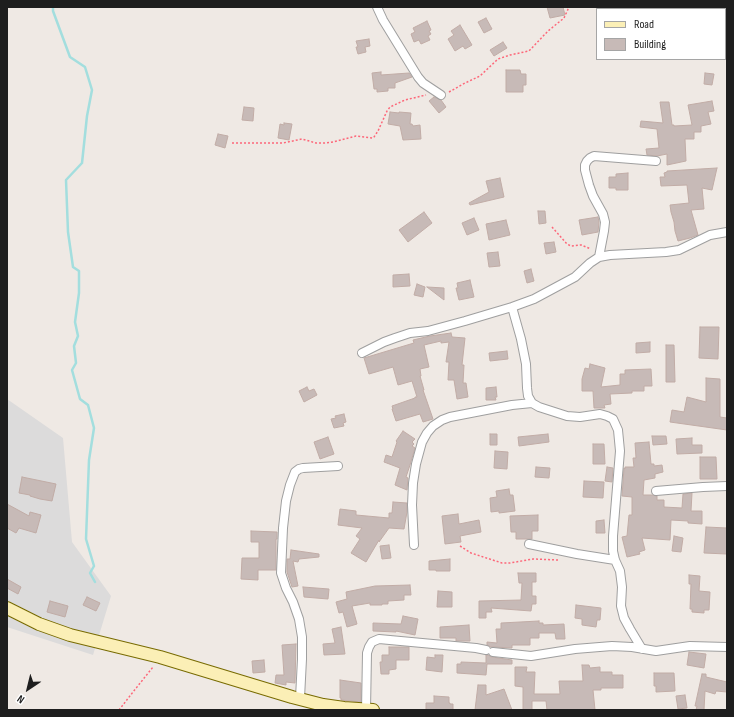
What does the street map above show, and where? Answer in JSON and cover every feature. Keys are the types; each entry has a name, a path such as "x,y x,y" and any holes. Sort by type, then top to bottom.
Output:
{"street":[{"path":"377,7 383,20 418,77 423,83 441,94"},
{"path":"362,353 384,342 410,333 428,331 512,307 534,298 575,277 599,255 605,222 603,214 589,185 585,170 587,161 594,156 656,161"},
{"path":"599,255 679,250 710,236 727,232"},
{"path":"512,307 526,364 528,396 532,403 539,407 567,416 580,417 600,414 607,416 613,419 618,430 620,451 613,551 620,571 622,587 621,606 624,618 642,649"},
{"path":"414,545 412,505 413,483 422,442 427,433 433,426 450,417 512,405 532,403"},
{"path":"300,698 302,637 299,619 281,573 286,501 292,478 295,472 299,469 338,466"},
{"path":"656,491 727,486"},
{"path":"529,544 615,560"},
{"path":"7,608 39,624 70,635 160,657 231,679 323,704 344,708 373,710"},
{"path":"366,710 367,653 372,642 379,639 470,648 530,656 575,649 612,646 632,647 656,651 690,646 727,648"}],"path":[{"path":"232,142 283,143 302,139 316,143 333,142 356,136 373,138 390,107 417,96 449,92 480,76 498,59 529,51 548,31 564,18 569,7"},
{"path":"552,227 567,244 571,246 581,245 599,255"},
{"path":"460,546 472,553 502,563 510,563 533,558 561,560"},
{"path":"119,710 160,657"}],"shaded area":[{"path":"7,399 63,438 72,542 111,596 93,655 7,627"}],"building":[{"path":"547,7 563,7 565,15 550,18"},
{"path":"486,18 492,29 484,33 478,22"},
{"path":"427,21 431,30 429,31 431,34 428,36 430,40 421,44 419,40 414,42 411,34 415,32 413,28"},
{"path":"460,25 472,45 465,49 463,46 455,51 448,39 454,35 451,31"},
{"path":"369,39 370,46 365,47 366,52 358,54 356,41"},
{"path":"503,42 507,48 494,56 490,50"},
{"path":"506,70 520,70 521,74 526,74 526,85 523,85 523,92 506,92"},
{"path":"381,72 381,75 409,73 412,77 395,83 395,88 388,88 388,91 377,92 377,89 374,89 372,73"},
{"path":"705,73 714,74 712,85 704,84"},
{"path":"434,97 441,100 446,107 439,113 429,101"},
{"path":"712,101 714,111 708,112 711,124 701,126 701,132 694,132 694,139 685,139 686,161 667,165 667,154 657,156 647,155 646,149 659,148 657,129 640,127 641,121 663,123 660,102 669,102 672,125 674,126 692,125 688,105"},
{"path":"244,107 254,108 253,121 242,120"},
{"path":"390,112 411,113 410,124 413,126 420,125 421,139 403,140 400,126 388,124"},
{"path":"284,123 292,124 289,140 278,138 280,124 284,125"},
{"path":"218,134 228,136 225,148 215,145"},
{"path":"717,168 712,190 702,188 704,209 691,210 698,235 678,241 670,205 689,203 687,185 661,186 660,177 665,177 664,173 667,171"},
{"path":"628,173 628,190 616,190 616,188 609,188 609,177 616,177 616,174"},
{"path":"500,178 504,197 470,205 469,203 489,192 486,181"},
{"path":"538,211 545,211 546,223 539,224"},
{"path":"424,212 432,223 408,242 399,230"},
{"path":"598,217 598,232 582,235 579,220"},
{"path":"474,218 479,230 467,235 462,223"},
{"path":"506,220 510,235 489,240 486,224"},
{"path":"554,242 556,252 546,254 544,243"},
{"path":"498,252 500,266 489,267 487,253"},
{"path":"531,269 534,281 527,283 524,271"},
{"path":"409,274 410,286 393,287 393,275"},
{"path":"470,280 474,297 459,300 456,288 458,288 457,283"},
{"path":"417,284 425,287 423,297 414,295"},
{"path":"427,287 444,288 444,300"},
{"path":"700,327 719,327 718,359 699,358"},
{"path":"451,333 452,337 465,338 462,365 464,365 463,383 466,383 468,397 457,399 454,380 448,380 449,362 446,362 449,342 441,343 441,341 424,345 429,367 420,369 420,376 433,419 423,422 420,414 396,421 392,406 417,397 412,381 398,385 393,367 369,374 364,358 414,343 413,340"},
{"path":"650,342 650,352 636,353 636,343"},
{"path":"666,345 674,345 675,382 666,382"},
{"path":"507,351 508,359 490,361 489,353"},
{"path":"590,364 605,368 601,387 620,385 620,374 625,374 625,370 651,369 652,386 644,386 644,391 610,394 611,404 604,405 605,408 594,408 593,391 582,391 582,379 585,368 589,369"},
{"path":"706,378 720,379 720,417 727,418 727,430 670,422 672,410 684,412 687,397 706,402"},
{"path":"307,387 309,391 314,389 317,395 304,402 299,391"},
{"path":"496,387 496,400 486,400 486,388"},
{"path":"344,414 346,422 343,423 344,426 334,428 331,419 336,418 335,416"},
{"path":"403,431 415,439 412,442 414,444 412,446 415,448 406,477 408,478 407,490 395,485 400,468 384,462 386,455 392,457 397,442 396,441"},
{"path":"490,434 497,434 497,445 490,445"},
{"path":"548,434 549,442 519,446 518,437"},
{"path":"652,436 666,436 667,444 653,445"},
{"path":"328,437 334,454 320,459 314,442"},
{"path":"692,438 692,445 702,445 702,453 677,454 676,439"},
{"path":"649,442 651,464 654,464 654,466 662,465 663,472 655,474 655,478 644,480 643,495 657,496 657,500 664,500 664,507 682,508 683,494 692,493 691,511 702,511 702,524 671,520 670,540 642,538 645,550 639,552 640,554 627,557 622,537 627,536 629,515 632,515 632,497 622,496 624,468 634,467 633,458 636,458 635,443"},
{"path":"593,444 604,444 605,464 593,464"},
{"path":"495,451 508,452 507,469 494,468"},
{"path":"700,457 716,457 717,479 700,479"},
{"path":"536,467 550,468 549,478 535,477"},
{"path":"607,467 613,468 612,482 605,481"},
{"path":"22,477 56,484 52,501 19,493"},
{"path":"584,481 604,482 603,498 583,497"},
{"path":"509,489 510,495 513,495 515,511 499,513 499,511 491,512 490,498 497,497 496,491"},
{"path":"393,502 407,503 404,529 389,528 379,542 379,540 366,562 351,553 360,539 356,536 362,528 338,525 340,509 356,511 356,515 389,518 389,513 392,513"},
{"path":"7,504 29,516 30,512 41,515 36,533 19,528 16,533 7,528"},
{"path":"458,514 459,524 479,520 481,532 460,536 461,542 445,544 442,516"},
{"path":"538,515 538,531 532,531 532,539 516,539 516,532 511,532 510,516"},
{"path":"604,520 605,533 596,533 596,521"},
{"path":"706,527 727,528 727,554 704,553"},
{"path":"251,531 277,532 276,570 258,570 258,580 241,579 242,558 259,558 259,542 251,542"},
{"path":"674,536 683,538 681,552 672,551"},
{"path":"389,545 391,558 382,559 380,546"},
{"path":"291,550 319,554 319,557 299,559 298,562 293,561 298,586 292,587 287,572 287,559 290,559"},
{"path":"450,559 450,571 429,570 429,561"},
{"path":"518,573 536,573 536,582 532,582 532,596 536,596 536,604 532,604 531,611 491,608 492,612 486,612 486,618 479,618 479,601 521,600 522,583 519,583"},
{"path":"689,575 700,576 699,591 710,592 709,610 704,610 704,613 692,612 692,609 690,609 691,584 689,584"},
{"path":"7,579 21,587 18,594 7,588"},
{"path":"410,585 411,595 404,595 404,600 388,601 388,604 382,605 370,605 370,603 352,606 357,624 347,627 343,612 339,613 336,602 347,599 346,592 375,586"},
{"path":"303,587 329,589 328,599 304,597"},
{"path":"438,591 452,592 452,607 437,607"},
{"path":"87,597 100,603 96,611 83,605"},
{"path":"50,601 68,606 65,617 47,612"},
{"path":"576,605 601,608 600,620 597,620 596,627 582,625 582,619 575,618"},
{"path":"403,616 418,619 415,635 396,631 373,631 373,623 401,624"},
{"path":"539,621 539,623 543,623 543,625 564,624 565,639 556,639 555,633 539,633 539,638 530,638 530,645 512,645 512,648 491,647 487,645 487,642 497,643 496,629 501,629 501,623"},
{"path":"469,625 470,641 456,641 456,638 440,638 440,627"},
{"path":"341,627 345,654 324,655 323,644 335,643 332,629"},
{"path":"296,644 295,683 286,682 286,685 275,683 276,675 284,675 282,645"},
{"path":"389,647 409,647 409,660 396,660 396,669 389,670 389,674 381,674 380,662 382,662 382,655 389,655"},
{"path":"689,652 706,654 704,668 687,665"},
{"path":"435,655 443,655 442,672 426,670 427,657 435,658"},
{"path":"486,655 512,660 512,664 487,664 486,675 457,673 457,664 461,664 461,662 486,663"},
{"path":"264,660 265,672 253,673 252,661"},
{"path":"582,665 589,665 590,668 600,667 600,672 612,672 612,675 623,675 623,688 601,688 601,690 593,690 595,710 547,710 546,701 532,701 532,710 523,710 523,687 515,686 515,667 527,667 526,672 535,672 534,694 560,694 559,681 583,681"},
{"path":"654,673 674,673 675,691 656,692 656,686 654,686"},
{"path":"702,674 706,674 706,677 727,682 727,692 716,691 715,694 705,691 704,710 696,710 697,706 695,706"},
{"path":"340,680 361,683 361,702 341,700"},
{"path":"478,685 486,685 486,695 504,689 512,710 475,710"},
{"path":"685,695 687,708 678,709 676,696"},
{"path":"434,696 449,697 449,703 453,704 453,710 426,710 426,703 434,703"}],"waterway":[{"path":"53,7 53,11 70,57 85,67 92,90 87,116 82,163 66,180 68,232 73,267 79,271 79,293 75,322 78,336 74,346 76,363 72,370 80,399 88,405 94,428 89,460 86,539 94,566 90,573 95,582"}]}
